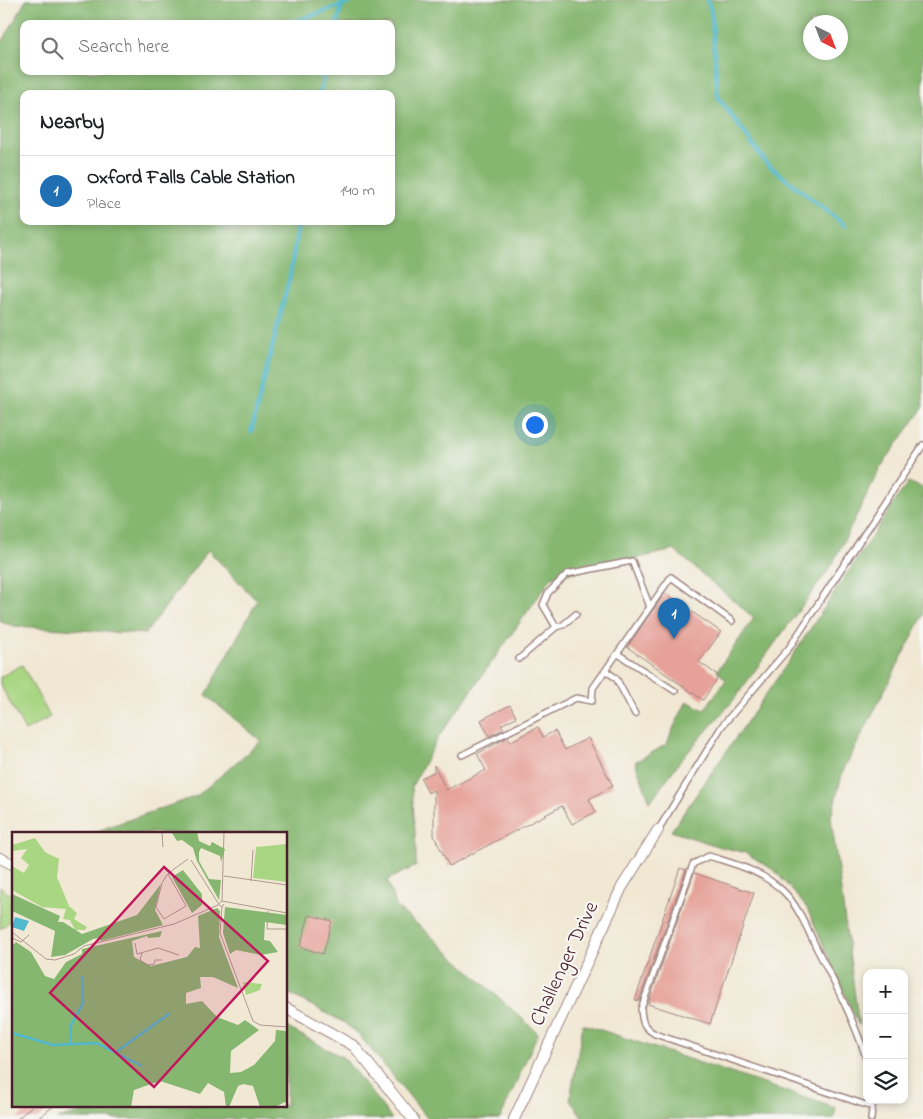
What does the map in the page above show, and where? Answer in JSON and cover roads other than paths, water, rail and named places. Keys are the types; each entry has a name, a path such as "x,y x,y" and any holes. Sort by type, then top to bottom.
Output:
{"street":[{"name":"Challenger Drive","path":"514,1119 622,887 658,830"},
{"path":"0,858 12,864"},
{"path":"288,1009 354,1046 413,1119"}],"lane":[{"path":"658,830 722,726 789,648 923,445"},
{"path":"556,627 543,606 548,593 567,574 632,561 650,607"},
{"path":"462,756 576,698 592,701 594,688 671,577 732,621"},
{"path":"519,658 556,627 563,625 576,614"},
{"path":"618,654 675,690"},
{"path":"606,671 616,678 635,714"},
{"path":"863,1104 655,1034 647,1029 642,1022 641,1009 693,864 708,856 751,869 785,892 801,916 850,1015 859,1034 866,1059"},
{"path":"863,1104 872,1107 871,1119"}],"waterway":[{"path":"299,20 357,0"},
{"path":"707,0 711,10 718,97 767,164 846,226"},
{"path":"338,20 342,5"},
{"path":"321,90 323,75"},
{"path":"251,432 289,280 298,225"}],"place":[{"name":"Oxford Falls Cable Station","path":"674,639"}]}
